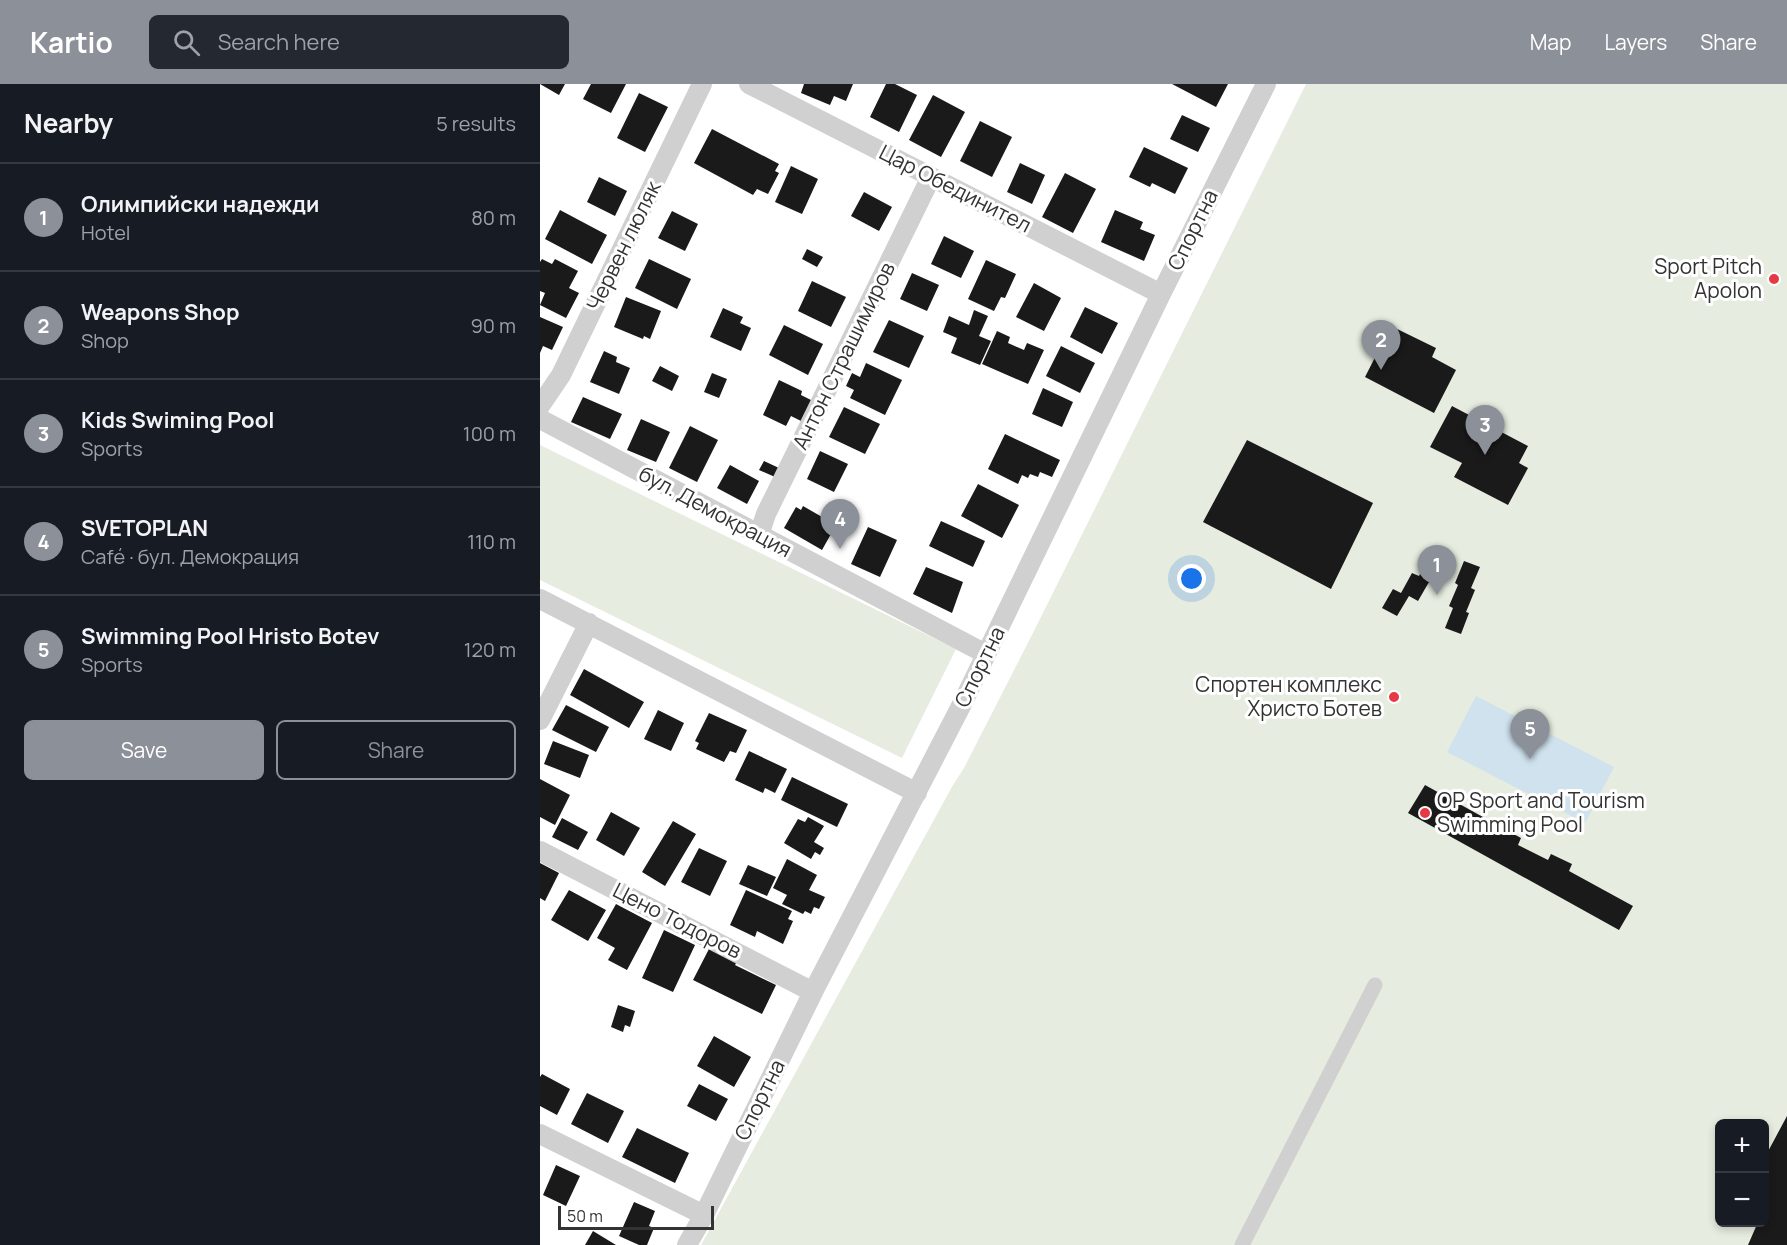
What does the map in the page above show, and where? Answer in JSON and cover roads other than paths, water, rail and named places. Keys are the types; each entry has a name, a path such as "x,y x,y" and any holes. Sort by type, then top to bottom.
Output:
{"street":[{"name":"Червен люляк","path":"540,406 561,375 702,84"},
{"name":"Цар Обединител","path":"749,84 774,90 931,177 1161,294"},
{"name":"Спортна","path":"687,1245 704,1215 813,992 962,706 1161,294 1266,84"},
{"name":"Антон Страшимиров","path":"759,535 766,514 931,177"},
{"name":"бул. Демокрация","path":"540,419 986,654"},
{"path":"540,599 917,793"},
{"path":"540,720 589,623"},
{"name":"Цено Тодоров","path":"540,851 813,992"},
{"path":"1242,1245 1375,985"},
{"path":"540,1134 704,1215"}],"water":[{"path":"1476,696 1614,767 1585,823 1447,752"}],"place":[{"name":"Sport Pitch Apolon","path":"1774,279"},
{"name":"Weapons Shop","path":"1381,370"},
{"name":"Kids Swiming Pool","path":"1485,455"},
{"name":"SVETOPLAN","path":"840,549"},
{"name":"Олимпийски надежди","path":"1437,595"},
{"name":"Спортен комплекс Христо Ботев","path":"1394,697"},
{"name":"Swimming Pool Hristo Botev","path":"1530,759"},
{"name":"OP Sport and Tourism Swimming Pool","path":"1425,813"}]}
